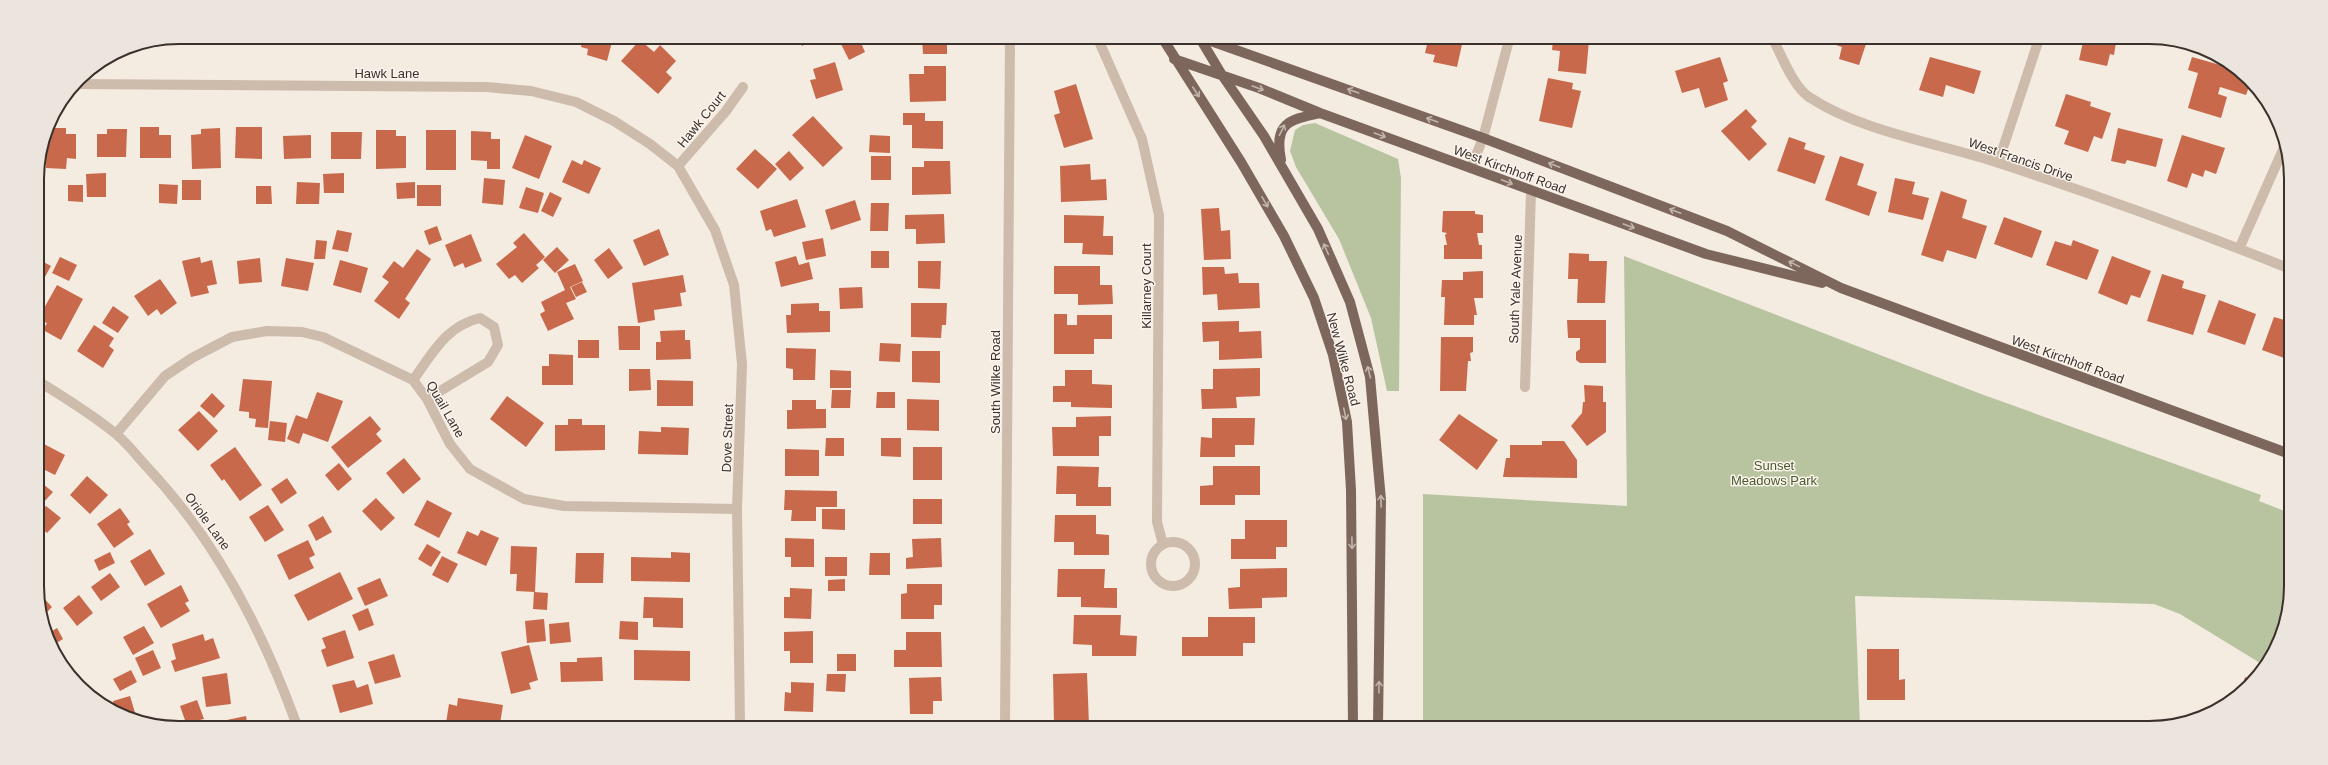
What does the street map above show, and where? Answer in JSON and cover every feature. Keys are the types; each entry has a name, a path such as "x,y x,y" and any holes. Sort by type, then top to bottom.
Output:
{"main road":[{"name":"New Wilke Road","path":"1166,44 1241,162 1284,236 1314,298 1332,355 1347,422 1351,490 1353,721"},
{"name":"New Wilke Road","path":"1203,44 1222,76 1264,136 1318,229 1350,302 1370,377 1381,500 1378,721"},
{"name":"West Kirchhoff Road","path":"1219,44 1483,138 1727,231 1841,288"},
{"name":"West Kirchhoff Road","path":"1174,59 1260,88 1320,113 1706,254 1841,288 2284,452"},
{"path":"1282,168 1279,148 1279,133 1284,124 1296,118 1320,113"}],"street":[{"name":"South Wilke Road","path":"1005,721 1010,44"},
{"name":"Killarney Court","path":"1101,44 1142,139 1159,215 1157,522 1163,544"},
{"path":"1471,168 1483,138 1508,44"},
{"name":"West Francis Drive","path":"1775,44 1789,72 1807,96 1842,117 1998,163 2284,266"},
{"path":"1998,163 2037,44"},
{"name":"Hawk Lane","path":"84,84 486,87 531,91 582,105 614,121 644,140 678,166"},
{"name":"Hawk Court","path":"678,166 726,111 743,87"},
{"path":"2239,249 2281,154"},
{"name":"Dove Street","path":"678,166 715,230 734,285 742,364 737,509 740,721"},
{"name":"South Yale Avenue","path":"1524,387 1531,191"},
{"path":"413,380 450,330 465,321 480,318 494,327 498,346 488,362 427,399"},
{"name":"Quail Lane","path":"116,434 165,376 192,358 232,337 267,331 302,332 323,337 413,380 427,399 450,444 470,469 524,499 564,506 737,509"},
{"name":"Oriole Lane","path":"44,385 116,434 168,488 202,532 223,566 260,633 282,684 295,721"},
{"path":"1170,542 1185,545 1194,558 1194,573 1184,584 1176,587 1162,585 1153,575 1151,561 1153,554 1163,544 1170,542"}],"green space":[{"path":"1315,123 1398,159 1401,178 1399,391 1387,391 1371,318 1339,239 1296,167 1290,151 1295,130 1303,125"},
{"name":"Sunset Meadows Park","path":"1624,256 1981,394 2261,495 2259,501 2284,511 2283,603 2274,637 2260,663 2180,614 2154,604 1855,596 1860,721 1423,721 1423,494 1627,506"}],"building":[{"path":"582,44 611,44 607,61 587,55 588,49 581,47"},
{"path":"636,44 645,44 654,52 660,45 676,61 666,72 672,78 658,94 621,61"},
{"path":"841,44 861,44 865,52 849,60"},
{"path":"922,44 947,44 947,54 923,54"},
{"path":"1427,44 1462,44 1457,67 1433,62 1435,55 1425,53"},
{"path":"1553,44 1589,44 1586,74 1558,71 1560,51 1552,50"},
{"path":"1833,44 1866,44 1859,65 1839,59 1842,47"},
{"path":"2083,44 2116,44 2114,55 2110,54 2107,66 2079,60"},
{"path":"1720,57 1728,81 1723,83 1728,100 1705,108 1699,88 1682,93 1675,71"},
{"path":"1930,57 1981,71 1974,94 1946,85 1943,97 1919,90"},
{"path":"2192,57 2221,65 2231,72 2248,89 2246,95 2220,87 2218,94 2227,97 2221,118 2188,108 2198,73 2188,70"},
{"path":"835,62 843,90 816,99 810,80 816,79 813,69"},
{"path":"924,66 946,66 946,101 910,102 909,74 924,74"},
{"path":"1548,78 1573,83 1572,89 1581,91 1572,128 1539,121"},
{"path":"1076,84 1093,139 1064,148 1054,115 1060,113 1054,91"},
{"path":"2066,94 2091,102 2090,106 2111,113 2102,139 2094,136 2088,152 2064,144 2069,131 2055,126"},
{"path":"1746,109 1757,121 1751,127 1767,144 1749,161 1721,131"},
{"path":"903,113 925,113 925,121 943,121 943,149 912,148 912,125 903,125"},
{"path":"813,116 843,148 823,167 792,135"},
{"path":"140,127 159,127 159,135 171,135 171,158 140,158"},
{"path":"236,127 262,127 262,159 235,158"},
{"path":"54,128 66,128 66,134 76,134 76,159 67,158 66,169 46,168 47,153"},
{"path":"220,128 221,168 192,169 191,135 201,134 201,129"},
{"path":"2118,128 2163,139 2156,167 2127,160 2125,164 2111,161"},
{"path":"107,129 127,129 126,157 97,157 97,134 107,134"},
{"path":"376,130 396,130 396,136 406,136 406,168 376,169"},
{"path":"426,130 456,130 456,170 426,170"},
{"path":"471,131 491,132 491,139 500,139 500,169 487,169 487,161 471,160"},
{"path":"331,132 362,132 361,159 331,159"},
{"path":"311,135 311,158 284,159 283,136"},
{"path":"525,135 552,146 539,179 512,168"},
{"path":"870,135 890,136 890,153 869,152"},
{"path":"2182,135 2225,148 2216,174 2205,170 2203,177 2192,173 2187,188 2167,181"},
{"path":"1789,137 1806,143 1804,149 1825,156 1815,184 1777,171"},
{"path":"755,149 777,169 758,189 736,169"},
{"path":"789,151 804,168 790,181 775,164"},
{"path":"871,156 891,156 891,180 871,180"},
{"path":"1840,156 1864,164 1857,185 1877,192 1869,216 1825,200"},
{"path":"572,160 582,165 584,160 601,168 589,194 562,182"},
{"path":"924,161 950,161 951,194 912,195 912,167 924,167"},
{"path":"1090,164 1091,180 1106,179 1107,200 1061,202 1060,166"},
{"path":"106,173 106,197 87,197 86,174"},
{"path":"344,173 344,193 324,193 323,174"},
{"path":"484,178 505,180 503,205 482,203"},
{"path":"1895,178 1915,182 1912,194 1929,198 1923,220 1888,212"},
{"path":"182,180 201,180 201,200 182,200"},
{"path":"297,182 320,183 319,204 296,204"},
{"path":"415,182 415,198 397,199 396,183"},
{"path":"159,184 178,185 177,204 159,203"},
{"path":"68,185 83,185 83,202 68,201"},
{"path":"417,185 441,185 441,206 417,206"},
{"path":"256,186 271,186 272,204 256,204"},
{"path":"526,187 544,193 538,213 519,208"},
{"path":"1941,191 1967,200 1962,218 1987,226 1976,259 1947,250 1943,262 1921,255"},
{"path":"550,192 562,198 553,217 541,211"},
{"path":"797,199 806,227 774,237 771,229 766,231 760,211"},
{"path":"855,200 861,220 831,230 825,210"},
{"path":"871,203 889,203 888,231 870,231"},
{"path":"1219,208 1221,231 1230,230 1231,259 1204,260 1201,209"},
{"path":"1443,211 1475,211 1475,214 1483,215 1483,233 1477,233 1479,245 1482,245 1482,259 1444,259 1444,245 1447,245 1445,235 1447,233 1442,232"},
{"path":"944,214 945,243 916,244 916,229 905,229 905,215"},
{"path":"1064,215 1104,216 1103,236 1113,236 1113,255 1082,254 1083,243 1064,243"},
{"path":"2004,217 2042,231 2032,258 1994,244"},
{"path":"437,226 442,240 429,245 424,231"},
{"path":"659,229 669,255 644,266 633,240"},
{"path":"337,230 352,233 348,252 332,249"},
{"path":"524,233 545,257 536,265 539,268 522,283 515,275 509,279 496,264 517,247 513,243"},
{"path":"471,234 482,261 465,268 463,263 454,267 445,245"},
{"path":"823,238 826,256 806,260 802,242"},
{"path":"316,240 327,241 325,259 314,259"},
{"path":"2073,240 2099,250 2087,280 2046,265 2055,241 2071,246"},
{"path":"557,247 569,260 555,273 543,260"},
{"path":"609,248 623,268 608,279 594,260"},
{"path":"417,249 431,259 405,299 410,303 399,319 374,301 389,282 382,277 394,261 403,268"},
{"path":"871,251 889,251 889,268 871,268"},
{"path":"1569,253 1589,254 1589,261 1607,261 1605,303 1577,303 1578,279 1568,279"},
{"path":"796,256 799,265 809,262 813,279 781,287 775,262"},
{"path":"2112,256 2151,271 2140,298 2131,295 2127,305 2098,293"},
{"path":"60,257 77,265 69,281 52,273"},
{"path":"200,257 201,263 212,260 217,284 207,286 209,293 191,297 182,261"},
{"path":"260,258 262,282 239,284 237,261"},
{"path":"286,258 314,263 308,291 281,286"},
{"path":"340,260 368,268 361,293 333,285"},
{"path":"918,261 941,261 940,289 918,288"},
{"path":"44,262 51,266 44,279"},
{"path":"575,264 583,281 570,287 576,299 566,303 574,319 548,331 540,314 545,311 541,302 565,290 557,272"},
{"path":"1054,266 1100,266 1100,285 1112,285 1113,304 1078,305 1078,294 1054,294"},
{"path":"1202,267 1224,267 1225,274 1238,273 1239,283 1259,283 1260,308 1218,310 1217,294 1203,295"},
{"path":"1483,271 1483,298 1474,298 1477,315 1474,315 1474,325 1444,325 1445,297 1441,297 1442,280 1463,280 1463,272"},
{"path":"2162,274 2184,281 2182,288 2206,295 2193,335 2147,321"},
{"path":"683,275 686,292 680,293 682,306 654,310 655,320 638,323 632,283"},
{"path":"160,279 177,303 161,315 157,309 148,316 134,296"},
{"path":"582,282 587,292 576,297 571,287"},
{"path":"57,285 83,299 61,340 44,331 47,323 44,322 44,308"},
{"path":"862,287 863,308 840,309 839,288"},
{"path":"2219,300 2256,314 2245,345 2207,332"},
{"path":"819,303 819,311 830,311 830,332 787,333 786,315 791,315 791,304"},
{"path":"911,303 947,303 946,325 942,325 941,338 911,337"},
{"path":"113,306 129,317 118,333 102,323"},
{"path":"1054,314 1067,314 1067,325 1077,325 1077,315 1112,315 1112,339 1094,339 1094,354 1054,354"},
{"path":"2274,317 2284,320 2284,358 2262,350"},
{"path":"1567,320 1606,320 1606,363 1580,363 1576,360 1576,352 1580,349 1580,338 1568,338"},
{"path":"1239,321 1239,332 1261,331 1262,358 1219,360 1219,341 1203,342 1202,322"},
{"path":"94,325 114,338 109,346 114,350 103,368 77,351"},
{"path":"618,326 640,326 640,350 619,350"},
{"path":"685,330 685,340 690,340 691,359 656,360 656,342 661,342 660,331"},
{"path":"1441,337 1473,337 1473,352 1470,353 1471,361 1468,361 1466,391 1440,391"},
{"path":"578,340 599,340 599,358 578,358"},
{"path":"880,343 901,344 900,362 879,361"},
{"path":"786,348 816,349 815,380 793,380 793,369 786,368"},
{"path":"912,351 940,351 940,383 912,382"},
{"path":"549,354 573,355 573,385 542,385 542,366 549,366"},
{"path":"1260,368 1260,396 1236,397 1237,408 1202,409 1201,389 1213,389 1213,369"},
{"path":"629,369 650,369 651,390 629,391"},
{"path":"830,370 851,371 851,388 830,388"},
{"path":"1065,370 1092,370 1092,384 1112,385 1112,408 1071,407 1071,402 1053,402 1053,386 1065,386"},
{"path":"243,379 272,381 268,428 255,427 256,419 249,418 249,412 239,411"},
{"path":"657,380 693,381 693,406 657,406"},
{"path":"1584,385 1603,386 1603,402 1606,402 1606,432 1587,446 1571,426 1582,413 1583,402 1585,402"},
{"path":"832,390 851,390 850,408 831,408"},
{"path":"317,392 343,401 328,442 303,433 299,444 287,439 296,415 307,419"},
{"path":"877,392 895,392 895,408 876,408"},
{"path":"212,393 225,406 214,418 200,406"},
{"path":"507,396 544,423 526,447 490,419"},
{"path":"907,399 939,400 939,431 907,430"},
{"path":"792,400 816,400 816,409 826,409 826,428 787,429 787,410 792,410"},
{"path":"199,411 218,431 198,451 178,430"},
{"path":"1459,414 1498,440 1477,470 1439,440"},
{"path":"370,416 381,429 376,434 382,441 348,468 331,447"},
{"path":"1111,416 1111,436 1099,436 1099,456 1053,456 1052,427 1076,427 1076,417"},
{"path":"1212,418 1255,418 1254,445 1235,445 1235,457 1200,457 1201,437 1212,438"},
{"path":"568,419 582,419 582,425 605,425 605,450 555,451 555,425 568,425"},
{"path":"270,421 287,423 285,442 268,440"},
{"path":"661,427 689,428 688,455 638,454 639,431 661,432"},
{"path":"826,438 844,438 844,456 825,456"},
{"path":"881,438 901,438 901,457 881,456"},
{"path":"1542,441 1564,441 1577,460 1577,478 1503,477 1506,458 1510,458 1510,445 1542,445"},
{"path":"44,444 65,455 55,475 44,470"},
{"path":"235,447 262,485 240,501 224,479 222,481 210,465"},
{"path":"913,447 942,447 942,480 913,480"},
{"path":"785,449 819,450 819,476 785,476"},
{"path":"404,458 421,479 403,494 386,473"},
{"path":"339,463 352,479 338,491 325,475"},
{"path":"1057,466 1099,467 1098,487 1111,487 1111,506 1076,506 1076,494 1056,494"},
{"path":"1213,466 1260,466 1260,495 1235,495 1235,505 1200,505 1200,486 1213,485"},
{"path":"87,476 108,495 90,514 70,495"},
{"path":"287,478 297,493 281,504 271,489"},
{"path":"44,485 53,492 44,502"},
{"path":"785,490 837,491 837,507 816,507 816,521 791,521 792,510 784,510"},
{"path":"376,498 395,518 381,531 362,511"},
{"path":"913,499 942,499 942,524 913,524"},
{"path":"427,500 452,513 439,538 414,525"},
{"path":"268,505 284,530 265,542 249,517"},
{"path":"46,506 61,518 47,533 44,530 44,508"},
{"path":"120,508 130,522 127,524 134,534 114,548 97,524"},
{"path":"822,509 845,509 845,530 822,529"},
{"path":"1055,515 1096,515 1096,534 1109,535 1109,555 1074,555 1074,542 1054,542"},
{"path":"323,516 332,532 316,541 308,525"},
{"path":"1245,520 1287,520 1287,547 1276,547 1276,559 1231,559 1231,539 1245,539"},
{"path":"481,530 499,538 486,566 457,553 467,531 478,536"},
{"path":"785,538 814,539 814,567 791,567 791,557 785,557"},
{"path":"941,538 942,567 906,569 906,558 913,557 912,539"},
{"path":"308,540 315,555 309,558 314,568 289,580 277,555"},
{"path":"427,544 441,552 431,567 418,559"},
{"path":"511,546 537,547 535,592 516,591 517,574 510,574"},
{"path":"150,549 165,574 145,586 130,561"},
{"path":"110,552 115,563 99,571 94,560"},
{"path":"671,552 690,553 690,582 631,581 631,557 671,558"},
{"path":"576,553 604,553 603,583 575,583"},
{"path":"870,553 890,553 890,575 869,575"},
{"path":"442,556 458,564 448,583 432,575"},
{"path":"825,557 847,557 847,576 825,576"},
{"path":"1287,568 1287,597 1262,598 1262,608 1229,609 1228,588 1240,587 1240,569"},
{"path":"1058,569 1105,569 1104,588 1117,588 1117,608 1081,607 1081,597 1057,597"},
{"path":"340,572 353,599 308,621 294,595"},
{"path":"110,573 120,587 101,601 91,587"},
{"path":"380,578 388,596 365,606 357,588"},
{"path":"845,579 845,591 828,591 828,580"},
{"path":"907,584 942,584 942,605 934,605 934,619 901,619 901,594 907,593"},
{"path":"181,585 189,601 185,603 190,611 161,628 147,604"},
{"path":"790,588 812,589 811,619 784,618 784,597 790,597"},
{"path":"534,592 548,593 547,610 533,609"},
{"path":"79,595 93,613 77,626 63,608"},
{"path":"644,597 683,598 683,628 653,627 653,618 643,618"},
{"path":"45,599 52,607 47,612"},
{"path":"368,608 374,625 359,631 352,615"},
{"path":"1074,615 1121,615 1120,635 1137,636 1136,656 1092,656 1092,645 1073,644"},
{"path":"1208,617 1255,617 1255,643 1243,643 1243,656 1182,656 1182,637 1208,637"},
{"path":"544,619 546,641 527,643 525,621"},
{"path":"620,621 638,622 638,640 619,639"},
{"path":"569,622 571,642 550,644 549,624"},
{"path":"144,626 154,643 133,655 123,637"},
{"path":"57,628 63,639 57,643 52,631"},
{"path":"345,630 354,658 327,667 321,650 326,648 322,638"},
{"path":"813,631 813,663 790,663 790,651 784,651 784,632"},
{"path":"906,632 941,632 942,667 894,667 894,650 906,650"},
{"path":"203,634 205,641 213,638 220,658 175,672 171,661 176,659 172,644"},
{"path":"529,645 538,680 529,683 531,689 511,694 501,652"},
{"path":"1867,649 1899,649 1899,680 1905,679 1905,700 1867,700"},
{"path":"153,650 161,668 143,676 135,658"},
{"path":"634,650 690,651 690,681 634,680"},
{"path":"394,654 401,677 375,684 368,662"},
{"path":"837,654 856,654 856,671 837,671"},
{"path":"602,657 603,681 561,682 560,662 577,662 577,658"},
{"path":"131,670 137,682 120,691 113,679"},
{"path":"227,673 231,704 206,707 202,677"},
{"path":"1087,673 1089,721 1054,721 1053,674"},
{"path":"827,674 846,674 845,692 826,691"},
{"path":"941,677 942,701 933,701 933,714 910,714 909,678"},
{"path":"354,680 357,688 368,684 373,704 340,713 332,685"},
{"path":"791,682 814,683 813,712 784,711 785,692 791,693"},
{"path":"130,696 135,713 114,704 113,701"},
{"path":"458,698 503,705 500,721 446,721 449,704 457,706"},
{"path":"197,700 204,719 185,721 180,706"},
{"path":"246,716 247,721 222,721"}]}
